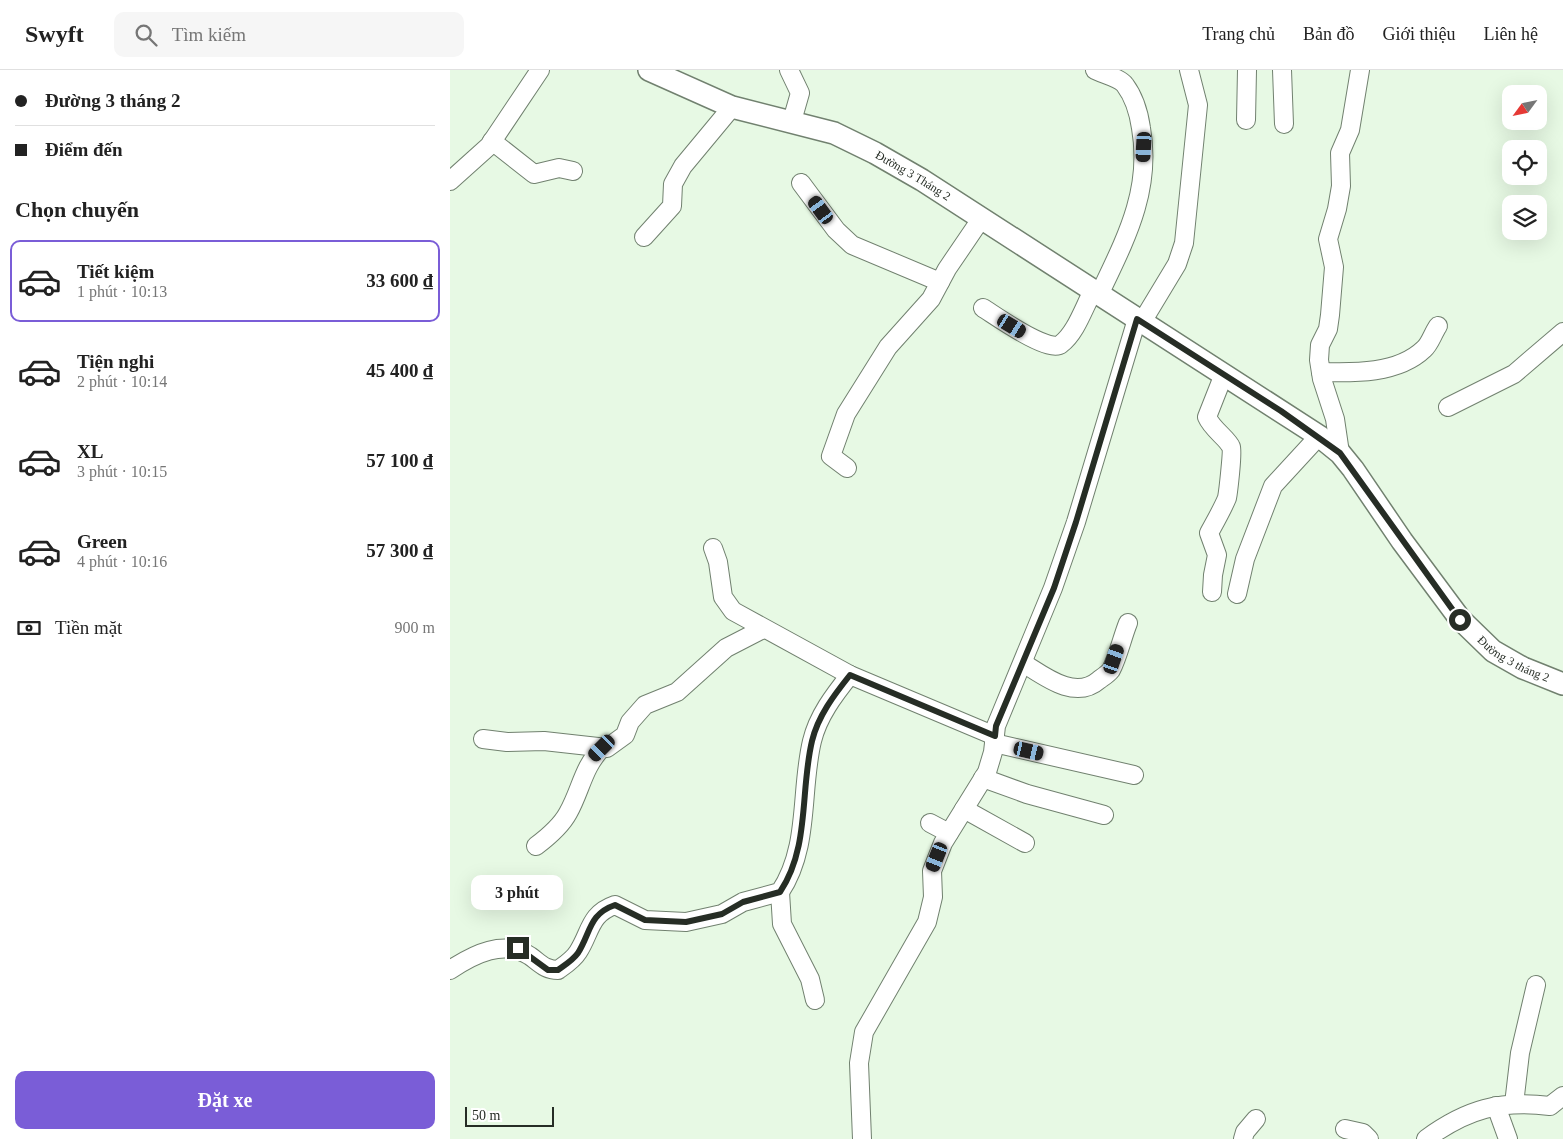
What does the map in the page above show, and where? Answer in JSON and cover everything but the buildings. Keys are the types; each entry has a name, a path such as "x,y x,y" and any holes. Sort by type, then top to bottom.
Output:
{"main road":[{"name":"Đường 3 Tháng 2","path":"649,70 732,107 834,133 875,153 922,180 1151,328"},
{"name":"Đường 3 tháng 2","path":"1151,328 1319,436 1340,453 1460,620 1492,651 1523,668 1563,684"}],"street":[{"path":"450,181 492,142 540,70"},
{"path":"789,70 800,93 792,121"},
{"path":"983,308 1040,343 1054,347 1061,345 1096,293 1132,224 1143,180 1144,147 1138,113 1124,84 1095,70"},
{"path":"862,1139 860,1063 864,1032 927,922 933,896 932,871 949,833 987,772 996,726 1054,588 1076,522 1184,244 1198,105 1189,70"},
{"path":"1246,120 1247,70"},
{"path":"1282,70 1284,124"},
{"path":"1340,453 1336,419 1321,372 1320,345 1328,329 1334,276 1334,258 1328,239 1337,209 1340,186 1340,153 1350,130 1360,70"},
{"path":"644,237 672,206 673,184 683,166 732,107"},
{"path":"492,142 534,174 559,168 573,171"},
{"path":"801,183 836,230 852,245 940,282"},
{"path":"847,468 831,456 846,414 888,346 919,314 981,219"},
{"path":"1321,372 1348,373 1399,365 1411,360 1426,348 1438,326"},
{"path":"1448,407 1514,374 1563,332"},
{"path":"1212,592 1212,575 1217,555 1209,533 1228,495 1228,481 1233,456 1231,445 1210,424 1207,417 1224,374"},
{"path":"1237,594 1245,559 1273,486 1319,436"},
{"path":"713,548 718,562 723,597 733,611 763,630 850,675 994,739 1134,775"},
{"path":"1023,663 1054,682 1077,689 1086,688 1096,683 1110,671 1128,623"},
{"path":"483,739 507,742 544,741 607,748 624,736 630,722 645,705 677,692 726,648 763,630"},
{"path":"815,1000 810,979 782,924 780,892 790,872 803,826 805,791 812,740 828,704 850,675"},
{"path":"536,846 548,837 568,814 583,774 592,758 602,748"},
{"path":"983,778 1027,794 1104,815"},
{"path":"964,809 1025,843"},
{"path":"930,823 949,833"},
{"path":"450,970 486,950 518,948 548,970 558,970 578,953 594,919 603,909 615,905 645,920 686,922 722,914 743,902 780,892"},
{"path":"1514,1104 1520,1053 1536,985"},
{"path":"1426,1139 1456,1119 1478,1110 1514,1104 1550,1106 1563,1096"},
{"path":"1496,1106 1501,1136"},
{"path":"1243,1139 1245,1132 1256,1119"},
{"path":"1345,1129 1364,1133 1369,1139"}],"route":[{"path":"518,948 548,970 558,970 578,953 594,919 603,909 615,905 645,920 686,922 722,914 743,902 780,892 786,884 803,826 805,791 812,740 828,704 850,675 995,736 996,726 1054,588 1076,522 1137,319 1319,436 1340,453 1460,620"}]}
